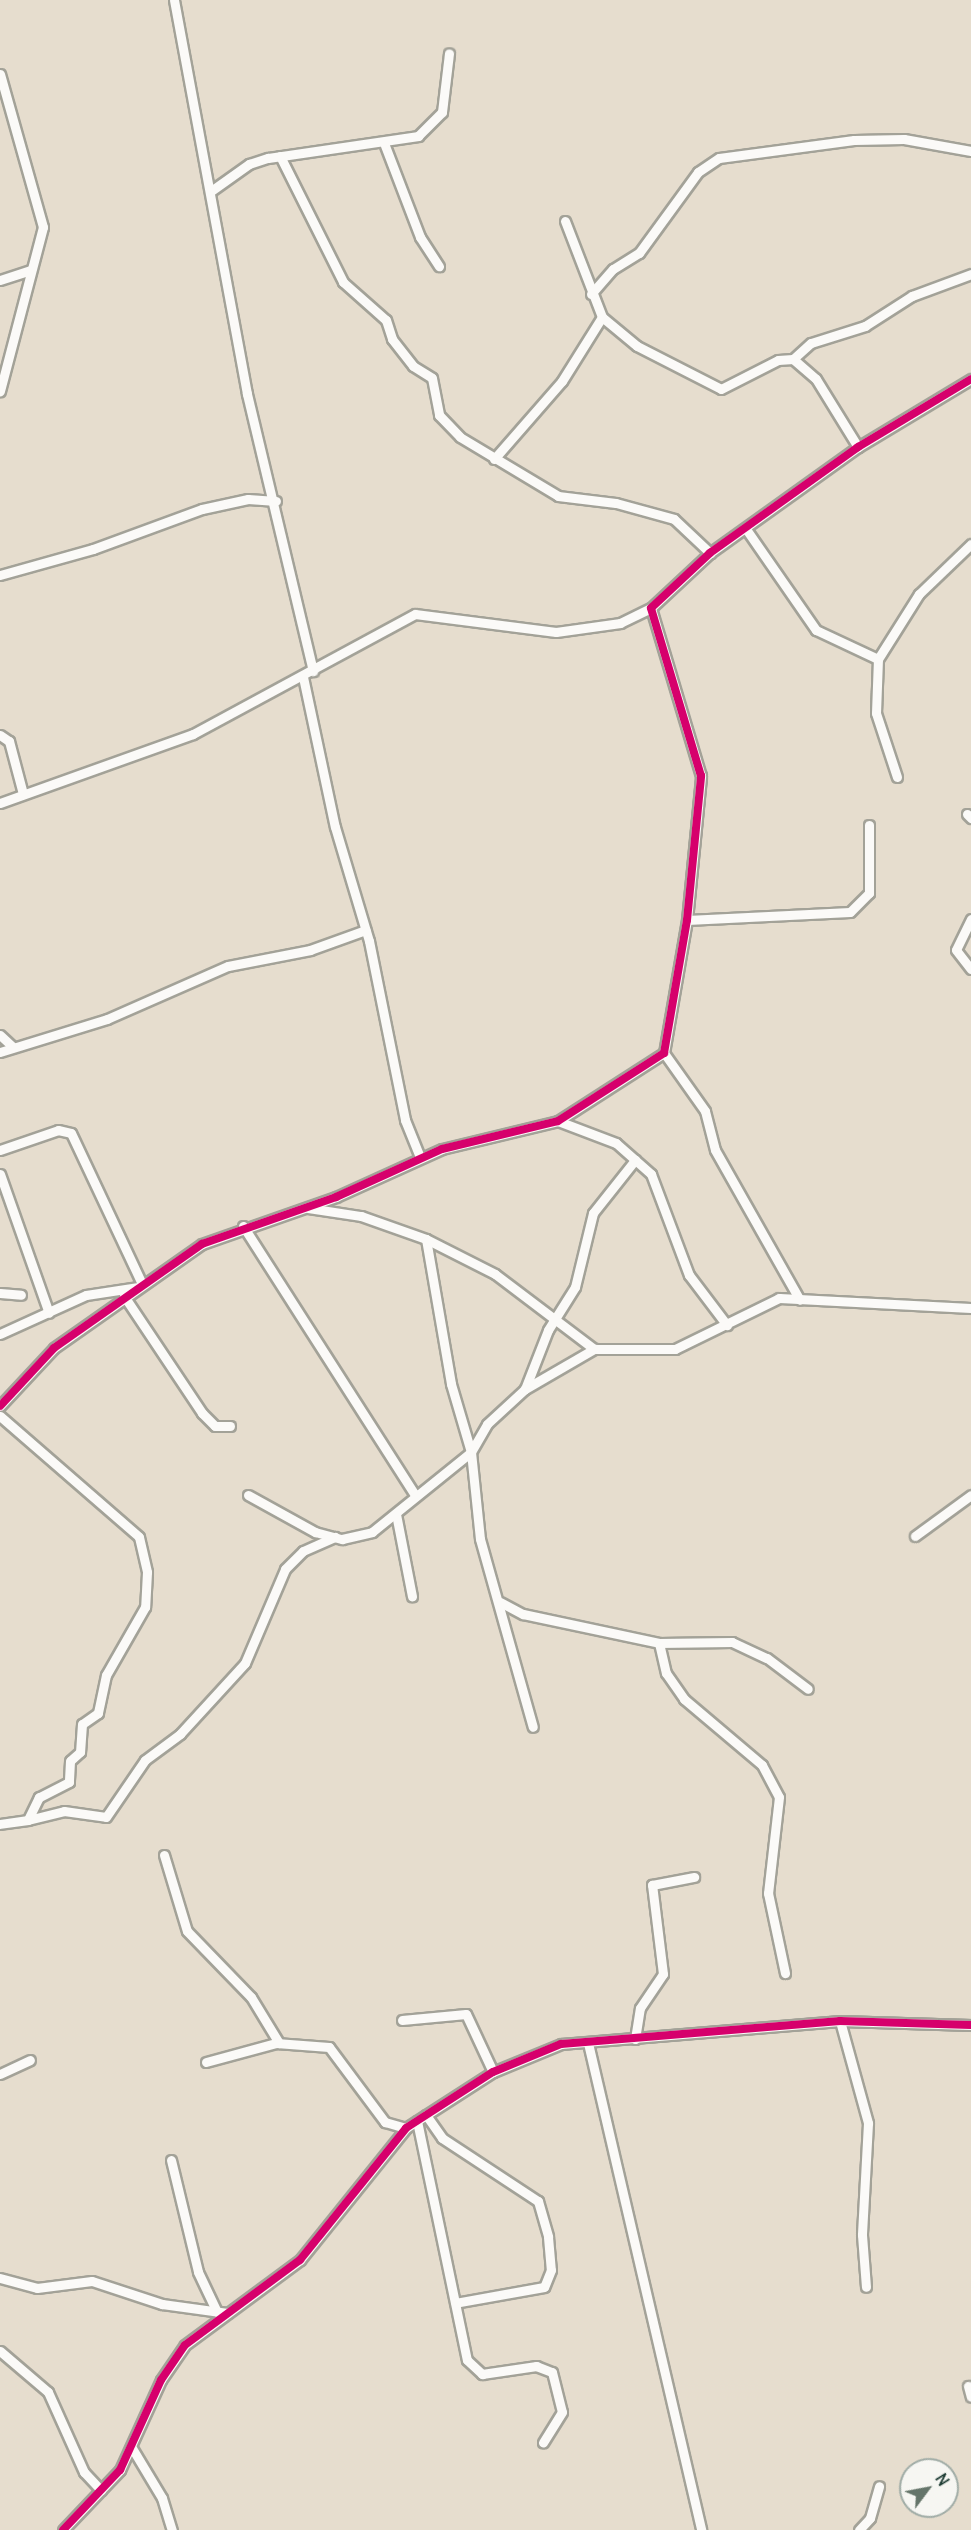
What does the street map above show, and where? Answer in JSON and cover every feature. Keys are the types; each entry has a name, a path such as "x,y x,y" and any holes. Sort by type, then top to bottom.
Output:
{"street":[{"path":"174,0 248,394 276,501 313,671"},
{"path":"211,191 249,164 280,156 384,143 418,136 436,122 446,100 448,53"},
{"path":"0,74 43,227 40,254 30,270 19,335 0,391"},
{"path":"591,294 601,279 639,253 698,172 719,158 854,140 904,140 971,151"},
{"path":"384,143 420,237 439,266"},
{"path":"280,156 343,282 386,320 392,339 413,366 432,378 439,415 473,448 558,496 616,502 674,519 710,553"},
{"path":"566,221 591,294 602,317 637,346 715,387 793,358 811,344 866,326 912,296 971,274"},
{"path":"0,280 30,270"},
{"path":"494,459 555,391 602,317"},
{"path":"793,358 816,379 858,447"},
{"path":"0,803 193,734 303,677 415,614 556,632 620,623 651,608 710,553 858,447 971,379"},
{"path":"0,574 93,549 202,509 248,499 276,501"},
{"path":"746,529 816,630 878,659"},
{"path":"897,777 876,713 878,659 919,594 971,544"},
{"path":"651,608 701,776 687,920 664,1053 705,1111 715,1150 800,1300"},
{"path":"303,677 335,827 366,930 405,1120 420,1157"},
{"path":"0,735 9,741 23,794"},
{"path":"687,920 850,912 869,893 869,825"},
{"path":"971,919 956,950 971,969"},
{"path":"0,1052 107,1019 228,966 310,950 366,930"},
{"path":"0,1035 13,1047"},
{"path":"0,1406 54,1348 124,1296 202,1244 243,1226 306,1208 420,1157 558,1121 664,1053"},
{"path":"558,1121 616,1143 635,1160 665,1199 689,1275 727,1324"},
{"path":"0,1150 58,1130 71,1133 140,1285"},
{"path":"525,1389 556,1320 576,1287 593,1213 635,1160"},
{"path":"0,1174 49,1314"},
{"path":"306,1208 361,1216 426,1239 495,1274 594,1349"},
{"path":"243,1226 415,1495"},
{"path":"426,1239 451,1384 471,1452 480,1539 500,1602 533,1727"},
{"path":"0,1334 106,1289 140,1285"},
{"path":"0,1293 21,1295"},
{"path":"124,1296 202,1413 215,1426 230,1426"},
{"path":"0,1824 64,1811 106,1817 145,1760 180,1734 245,1663 285,1569 303,1551 335,1538 372,1533 415,1495 471,1452 488,1424 525,1389 594,1349 675,1348 727,1324 757,1305 800,1300 971,1308"},
{"path":"0,1416 139,1537 147,1563 145,1607 106,1676 98,1713 82,1725 80,1752 70,1761 69,1782 39,1797 28,1820"},
{"path":"248,1495 335,1538"},
{"path":"915,1536 970,1498"},
{"path":"396,1514 412,1596"},
{"path":"500,1602 523,1614 659,1643 719,1639 747,1647 808,1689"},
{"path":"659,1643 673,1685 699,1717 762,1765 779,1797 768,1893 773,1938 785,1973"},
{"path":"164,1855 187,1931 251,1997 279,2043"},
{"path":"634,2039 636,2019 660,1983 664,1964 652,1885 694,1877"},
{"path":"402,2020 466,2014 493,2072"},
{"path":"840,2021 868,2122 862,2235 866,2287"},
{"path":"63,2530 101,2490 132,2448 174,2359 222,2312 300,2260 406,2128 493,2072 533,2051 588,2043 840,2021 971,2025"},
{"path":"206,2062 279,2043 329,2047 385,2122 406,2128"},
{"path":"588,2043 701,2530"},
{"path":"0,2074 30,2060"},
{"path":"426,2115 442,2138 538,2201 548,2237 551,2270 544,2287 455,2303"},
{"path":"417,2121 466,2360 475,2373 536,2366 552,2372 562,2412 543,2443"},
{"path":"171,2160 198,2272 222,2312"},
{"path":"0,2278 37,2288 92,2281 162,2304 222,2312"},
{"path":"0,2351 48,2392 84,2472 101,2490"},
{"path":"968,2386 971,2397"},
{"path":"132,2448 162,2498 172,2530"},
{"path":"859,2530 870,2518 879,2486"}],"cycle path":[{"path":"0,1406 54,1348 202,1244 336,1197 442,1149 558,1121 664,1053 687,920 701,776 651,608 710,553 858,447 971,379"},
{"path":"63,2530 120,2470 161,2380 185,2345 300,2260 406,2128 493,2072 561,2044 840,2021 971,2025"}]}
